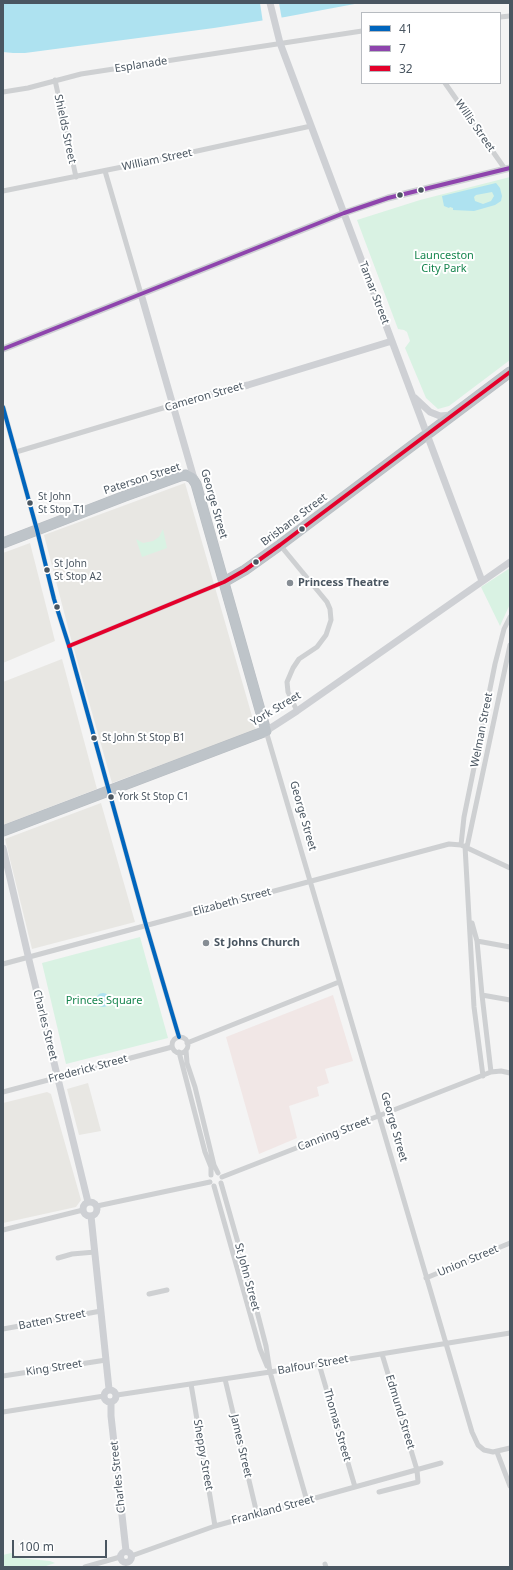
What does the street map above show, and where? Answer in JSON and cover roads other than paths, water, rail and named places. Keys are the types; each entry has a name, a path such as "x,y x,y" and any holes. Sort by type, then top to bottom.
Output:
{"highway":[{"name":"Brisbane Street","path":"224,582 246,570 510,372"},
{"name":"Paterson Street","path":"3,543 180,476 186,475 196,484"},
{"name":"George Street","path":"196,484 266,731"},
{"name":"York Street","path":"3,831 266,731"}],"street":[{"name":"Tamar Street","path":"270,3 280,43 482,581"},
{"name":"Esplanade","path":"3,92 28,88 81,74 361,31"},
{"name":"Shields Street","path":"55,80 76,177"},
{"name":"Willis Street","path":"446,84 507,168"},
{"name":"William Street","path":"3,191 105,171 311,126"},
{"path":"3,349 344,213 388,198 507,168"},
{"name":"George Street","path":"105,171 196,484"},
{"name":"Cameron Street","path":"16,452 173,405 248,385 392,341"},
{"path":"412,394 417,401 430,412 440,416 452,415"},
{"path":"3,407 37,530 54,599 69,646 146,925 179,1037"},
{"path":"180,476 187,468 188,458"},
{"path":"280,545 327,602 330,609 331,620 326,635 317,646 299,659 287,682 288,692 297,711"},
{"name":"York Street","path":"266,731 297,711 510,562"},
{"name":"Brisbane Street","path":"69,646 224,582"},
{"name":"Welman Street","path":"483,1076 474,1007 470,914 464,846 464,822 495,664 504,629 510,617"},
{"name":"Welman Street","path":"464,846 510,645"},
{"name":"George Street","path":"266,731 445,1343 476,1441 484,1450 489,1452 497,1452"},
{"name":"Elizabeth Street","path":"3,964 433,848 454,843 464,846"},
{"path":"464,846 510,868"},
{"name":"Charles Street","path":"3,848 88,1202"},
{"name":"Welman Street","path":"470,914 477,941 491,1072"},
{"path":"477,941 510,947"},
{"path":"187,1043 339,982"},
{"path":"482,995 510,1000"},
{"path":"97,1206 212,1184 218,1186 221,1183 220,1175 214,1165 199,1102 187,1063 187,1043 185,1039 179,1037"},
{"path":"179,1037 173,1042 172,1047 175,1051 179,1052 186,1050"},
{"name":"Frederick Street","path":"3,1092 172,1047"},
{"path":"179,1052 204,1147 211,1167 210,1178 212,1184"},
{"path":"491,1072 501,1071 510,1073"},
{"name":"Canning Street","path":"220,1175 491,1072"},
{"path":"189,1089 195,1087"},
{"path":"193,1104 199,1102"},
{"path":"198,1123 204,1121"},
{"path":"204,1147 210,1145"},
{"path":"211,1175 220,1175"},
{"name":"St John Street","path":"221,1183 251,1288 266,1346 270,1372 307,1501"},
{"name":"St John Street","path":"212,1184 260,1349 270,1372"},
{"path":"91,1216 87,1216 83,1210 84,1204 93,1202 97,1206"},
{"path":"219,1205 226,1203"},
{"path":"91,1216 96,1213 97,1206"},
{"path":"3,1230 83,1210"},
{"path":"91,1216 96,1252 109,1389 106,1391 104,1396"},
{"name":"Union Street","path":"426,1278 510,1243"},
{"path":"58,1258 72,1254 96,1252"},
{"path":"236,1263 243,1261"},
{"path":"244,1290 251,1288"},
{"path":"148,1294 167,1290"},
{"name":"Batten Street","path":"3,1329 101,1311"},
{"name":"Balfour Street","path":"116,1395 270,1372 510,1333"},
{"name":"Edmund Street","path":"382,1354 417,1470"},
{"name":"King Street","path":"3,1376 106,1360"},
{"name":"Thomas Street","path":"319,1364 355,1487"},
{"name":"James Street","path":"225,1379 258,1514"},
{"name":"Sheppy Street","path":"191,1384 216,1526"},
{"path":"104,1396 106,1401 111,1402 115,1400 116,1395 113,1390 109,1389"},
{"path":"3,1412 104,1396"},
{"name":"Charles Street","path":"111,1402 112,1423 129,1554"},
{"path":"510,1448 497,1452 510,1486"},
{"name":"Frankland Street","path":"129,1554 216,1526 441,1463"},
{"path":"379,1492 418,1482 417,1470"},
{"path":"85,1567 120,1557 122,1553 129,1554 130,1561 127,1565 120,1557"}],"water":[{"path":"3,3 360,3 214,28 25,53 13,53 3,52"},
{"path":"496,183 500,188 502,196 501,201 495,205 474,211 453,210 453,208 444,206 442,196","holes":["492,192 494,196 491,201 483,204 475,201 474,197 476,195"]},
{"path":"100,993 106,993 110,997 110,1003 106,1007 100,1007 96,1003 96,997"}],"place":[{"name":"St John St Stop T1","path":"30,503"},
{"name":"St John St Stop A2","path":"47,570"},
{"name":"Princess Theatre","path":"290,583"},
{"name":"St John St Stop B1","path":"94,738"},
{"name":"York St Stop C1","path":"111,797"},
{"name":"St Johns Church","path":"206,943"}],"park label":[{"name":"Launceston City Park","path":"444,262"},
{"name":"Princes Square","path":"104,1001"}]}
